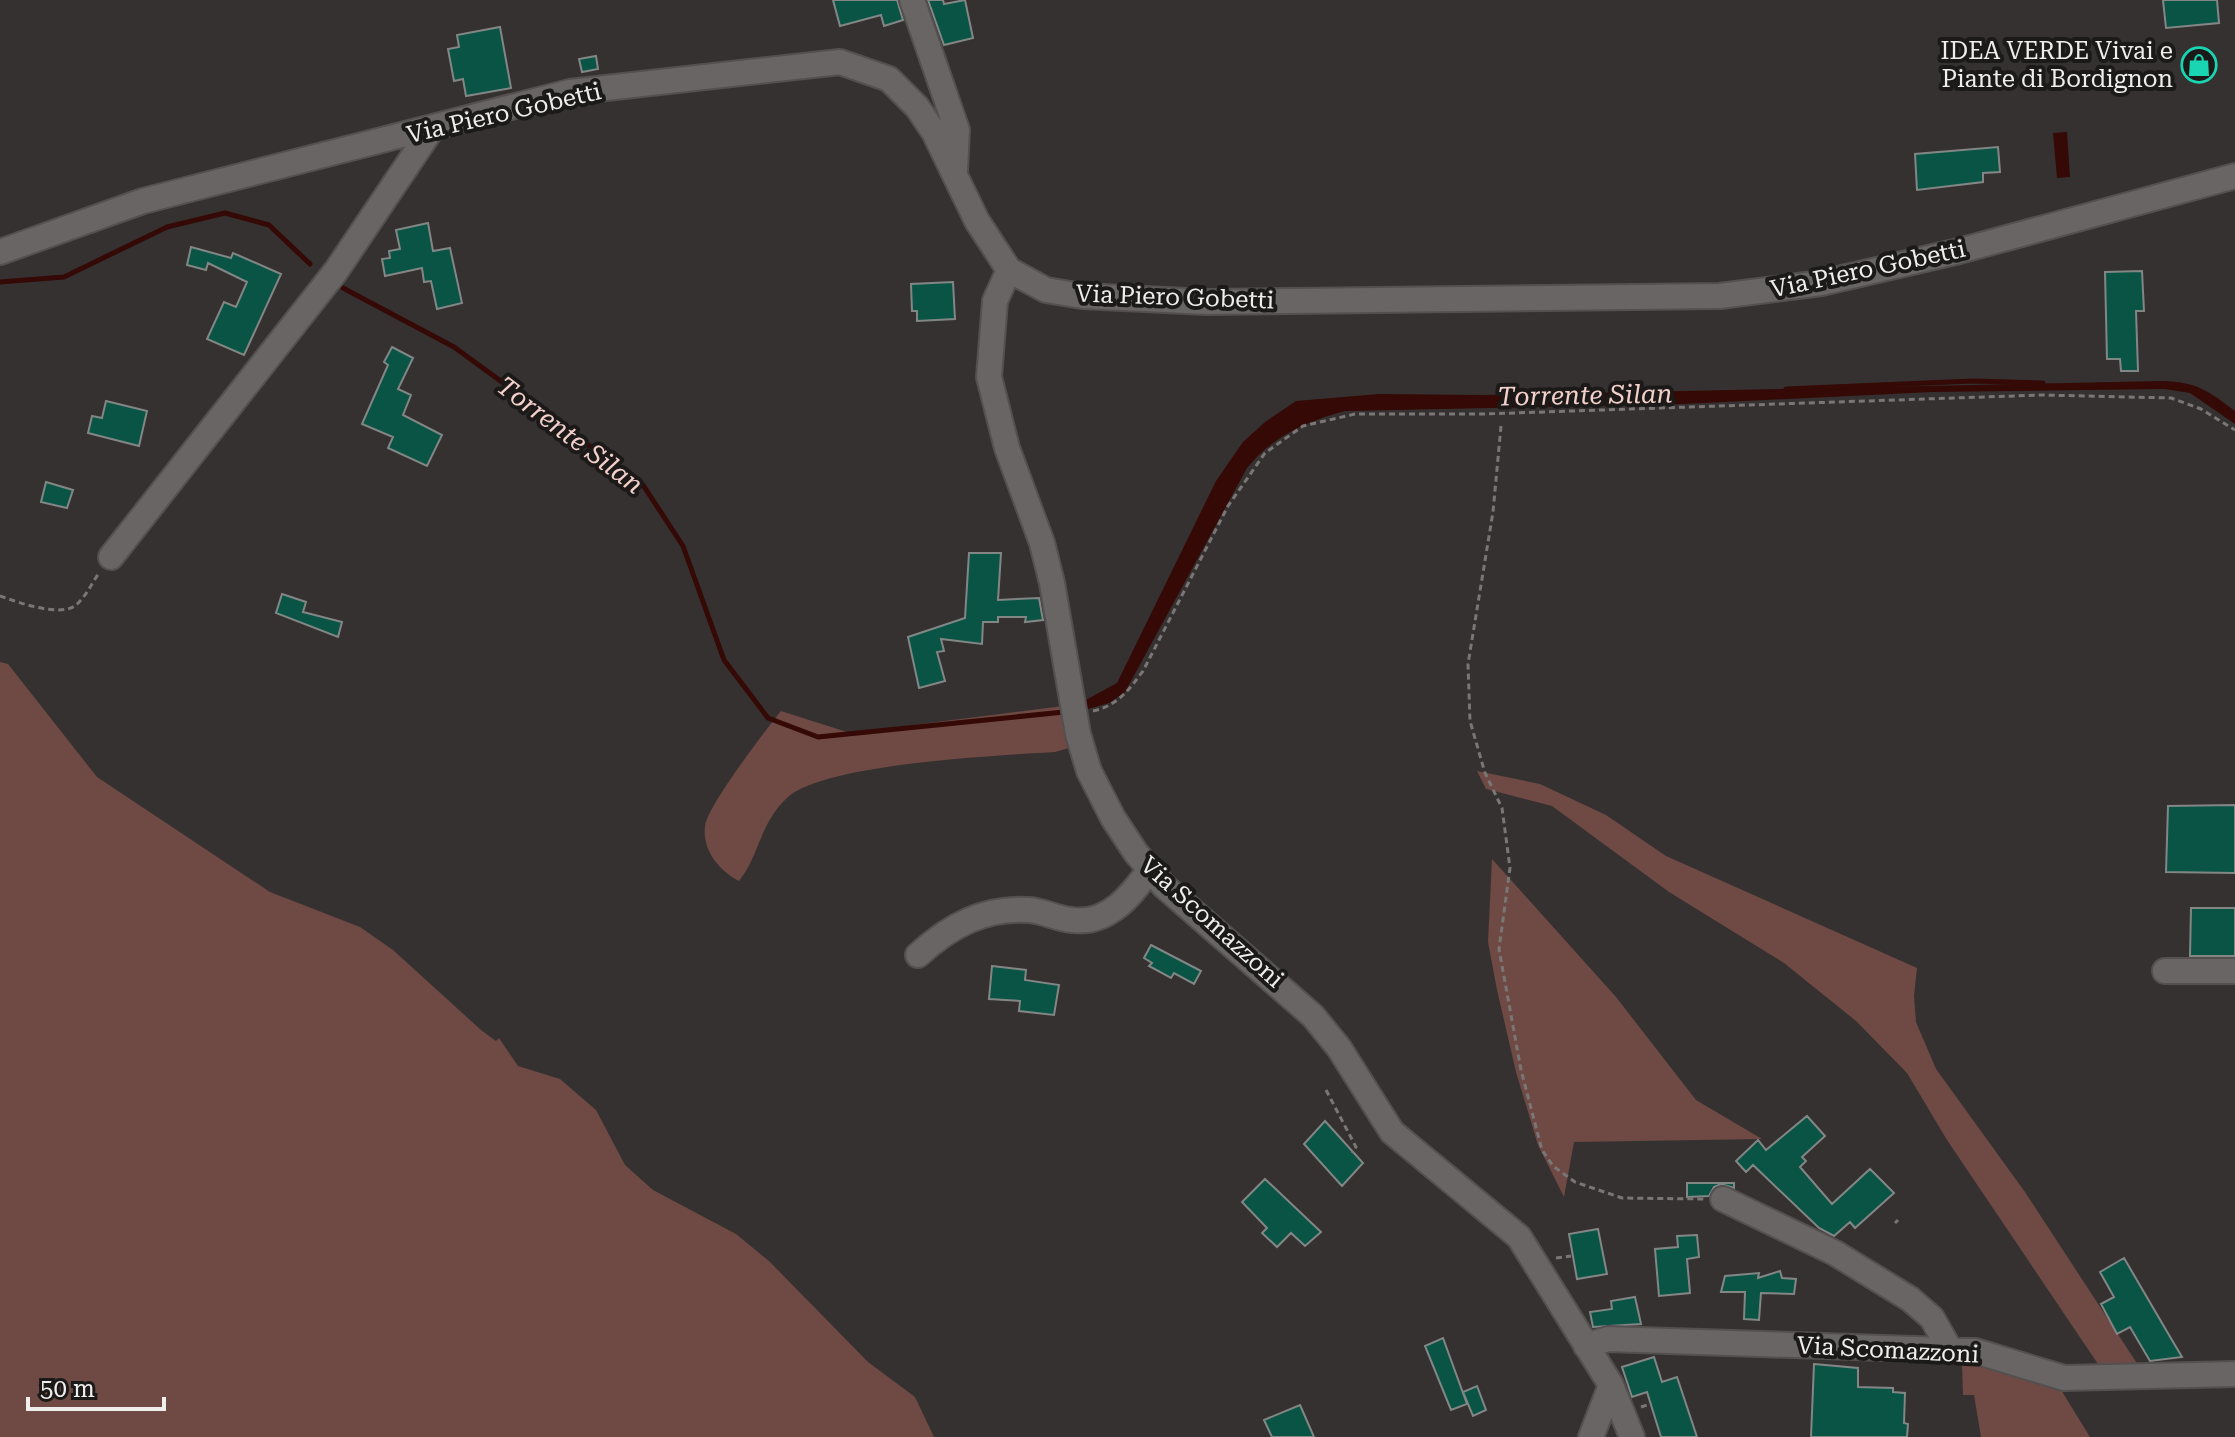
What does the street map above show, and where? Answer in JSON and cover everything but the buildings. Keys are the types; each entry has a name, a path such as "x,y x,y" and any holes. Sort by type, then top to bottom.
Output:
{"street":[{"path":"912,0 957,130 955,178"},
{"name":"Via Piero Gobetti","path":"0,252 143,201 431,130 570,92 840,62 889,79 917,107 934,132 988,240 1009,270 1046,290 1147,300 1720,296 1821,283 1959,251 2235,176"},
{"path":"111,557 336,271 431,130"},
{"name":"Via Scomazzoni","path":"1009,270 995,301 989,377 1004,437 1042,543 1052,583 1074,715 1089,771 1113,818 1164,886 1313,1016 1339,1048 1392,1132 1410,1150 1481,1202 1519,1237 1611,1385 1632,1437"},
{"path":"918,955 941,934 970,918 1001,911 1031,910 1073,921 1098,917 1129,899 1150,869"},
{"path":"2165,971 2235,971"},
{"path":"1723,1199 1835,1253 1910,1299 1932,1318 1950,1350"},
{"name":"Via Scomazzoni","path":"1586,1346 1608,1339 1975,1351 2064,1378 2235,1374"},
{"path":"1591,1437 1611,1385"}],"path":[{"path":"1074,715 1107,708 1126,694 1143,671 1228,506 1265,453 1303,426 1355,414 1484,414 2042,395 2171,398 2201,409 2235,430"},
{"path":"1501,426 1493,512 1468,664 1470,721 1485,773 1502,808 1510,868 1499,949 1521,1070 1542,1150 1553,1166 1575,1182 1622,1198 1723,1199"},
{"path":"0,596 29,606 64,610 75,607 111,557"},
{"path":"1326,1090 1356,1147 1352,1153"},
{"path":"1548,1259 1571,1256"},
{"path":"1641,1407 1650,1404"}],"shaded area":[{"path":"0,662 8,664 97,777 270,892 360,927 393,950 481,1030 496,1041 499,1038 518,1066 560,1079 596,1110 625,1165 653,1190 736,1234 769,1261 868,1362 915,1397 934,1437 0,1437"},
{"path":"1071,705 1076,746 1055,752 914,763 836,777 806,786 787,798 771,818 739,881 725,872 709,852 705,835 708,816 738,768 781,711 850,733"},
{"path":"1477,771 1540,784 1606,815 1666,856 1917,968 1914,996 1916,1022 1936,1069 2025,1192 2140,1368 2102,1370 1947,1140 1907,1073 1856,1021 1784,963 1669,892 1552,806 1486,789"},
{"path":"1492,859 1616,997 1696,1100 1762,1139 1574,1142 1564,1197 1538,1145 1516,1072 1497,990 1488,942"},
{"path":"1967,1358 2058,1385 2090,1437 1981,1437 1974,1395 1963,1395 1962,1365"}],"water":[{"path":"2067,132 2070,177 2057,178 2053,133"},
{"path":"2162,381 2193,385 2209,393 2235,411 2235,424 2190,393 2165,389 1932,392 1682,404 1345,411 1330,415 1303,425 1279,439 1247,468 1125,692 1109,703 1081,711 1080,703 1117,683 1216,481 1243,442 1296,401 1379,394 1483,395"}],"waterway":[{"name":"Torrente Silan","path":"0,282 64,277 167,227 225,213 269,225 310,264"},
{"name":"Torrente Silan","path":"343,288 454,347 643,485 683,546 724,660 768,718 818,737 1064,712"},
{"name":"Torrente Silan","path":"1786,389 1973,381 2043,383"}],"place":[{"name":"IDEA VERDE Vivai e Piante di Bordignon","path":"2199,65"}]}
